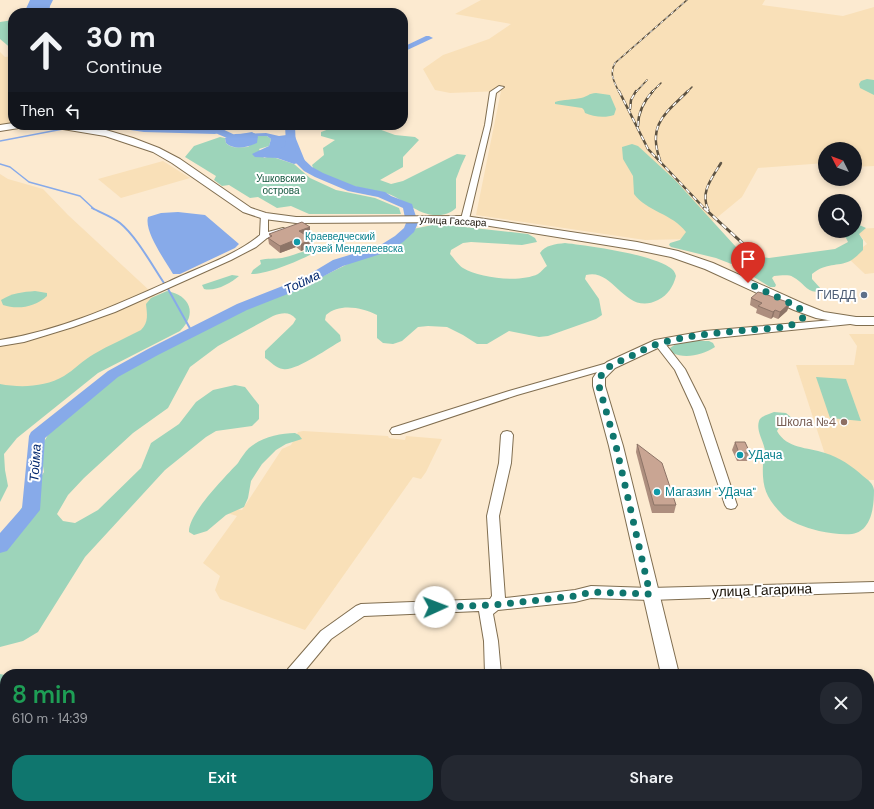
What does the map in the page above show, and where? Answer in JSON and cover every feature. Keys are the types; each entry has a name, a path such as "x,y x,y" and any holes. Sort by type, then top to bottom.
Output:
{"main road":[{"name":"улица Гассара","path":"88,130 106,133 130,140 156,150 176,161 247,210 264,216 284,219 310,220 465,219 630,245 674,254 719,270 798,307 856,322 874,321"}],"street":[{"path":"465,219 488,125 493,92 500,87"},
{"path":"264,216 264,236"},
{"path":"0,343 20,340 70,325 112,310 228,258 264,236 310,220"},
{"path":"786,327 796,323 804,317 805,314 798,307"},
{"path":"396,431 514,393 611,365 659,343 705,335 856,322"},
{"path":"659,343 680,369 700,409 731,505"},
{"path":"611,365 599,378 599,386 616,446 669,669"},
{"path":"493,669 491,640 486,612 494,605 499,597 493,516 505,463 507,434"},
{"name":"улица Гагарина","path":"299,669 326,635 361,610 494,605 575,596 591,592 650,594 874,587"}],"shaded area":[{"path":"481,0 765,0 762,5 843,16 874,7 874,166 862,167 862,142 818,142 818,164 758,168 742,197 691,239 645,240 476,215 501,91 450,93 435,90 423,69 443,55 489,39 511,24 455,14"},
{"path":"0,52 5,57 8,57 8,124 0,125"},
{"path":"163,161 190,178 121,198 98,179"},
{"path":"0,174 8,179 43,189 68,215 178,317 70,382 0,407"},
{"path":"874,228 874,273 865,274 848,258 867,244 862,238 862,229"},
{"name":"Школа №4","path":"849,334 874,334 874,480 833,479 796,365 854,365 857,346"},
{"path":"303,431 388,436 389,438 405,440 406,436 442,439 421,479 413,477 305,630 220,599 215,590 220,576 203,563 237,516 227,513 231,508 242,510 282,449 291,445 298,432"}],"green space":[{"path":"8,21 8,46 0,39 0,22"},
{"path":"867,79 874,80 874,95 860,88 859,84 861,81"},
{"path":"596,93 610,95 616,109 614,115 607,117 596,116 585,113 582,108 555,104 555,102 558,101 581,98"},
{"path":"326,130 381,130 395,135 415,137 419,140 403,157 403,167 380,180 391,184 403,181 457,154 466,155 456,179 456,208 451,212 442,215 426,214 389,194 343,183 322,176 315,171 312,165 324,155 323,148 335,140 321,136 321,132"},
{"name":"Ушковские острова","path":"263,135 271,139 269,146 259,149 264,158 270,156 294,164 310,178 336,190 375,198 399,208 401,214 309,214 291,206 277,208 258,197 250,198 229,185 222,186 214,180 216,176 185,157 194,146 220,137 225,138 226,143 231,146 248,147 258,136"},
{"path":"632,144 638,146 675,180 736,247 744,251 756,256 769,258 835,249 848,242 846,238 862,238 863,250 850,261 827,266 812,274 812,279 821,289 821,291 816,292 809,290 797,279 784,275 774,276 772,278 776,285 775,287 770,287 734,265 716,258 671,247 669,245 670,243 680,240 686,232 674,221 645,205 634,194 633,176 623,159 622,147"},
{"path":"437,224 528,234 535,238 537,242 522,245 471,242 463,243 451,250 450,254 463,268 489,277 511,279 530,277 538,274 547,266 540,253 542,250 551,245 565,243 619,251 648,258 660,262 670,268 674,271 676,276 672,287 665,296 647,303 637,302 628,297 604,278 596,274 586,275 585,279 599,299 602,315 596,319 548,336 539,337 509,331 487,344 477,344 447,327 428,326 418,327 402,341 393,344 383,343 377,338 377,315 358,308 344,308 331,311 326,315 325,320 340,335 341,341 296,367 283,369 274,365 265,358 265,351 293,324 296,319 288,314 273,316 218,346 190,367 168,408 133,433 84,478 68,495 57,514 63,521 75,523 98,510 141,468 151,443 179,424 196,402 213,390 235,385 245,387 259,405 259,419 252,426 216,431 206,437 165,470 85,557 38,632 23,641 0,647 0,539 6,533 44,472 40,449 49,433 113,379 227,315 262,300 293,291 358,259 382,252 396,245 413,229"},
{"path":"862,226 866,228 862,231"},
{"path":"323,247 309,256 288,265 267,272 251,274 253,270 261,264 260,260 282,258"},
{"path":"232,275 239,276 218,288 208,290 204,289 202,285"},
{"path":"35,291 47,293 47,296 37,303 20,307 3,305 1,300 13,294"},
{"path":"167,291 175,293 181,297 189,306 190,312 186,325 180,331 98,373 17,438 4,454 8,486 0,502 0,384 33,386 57,380 94,354 141,330 146,321 146,304 151,298"},
{"path":"690,341 709,341 713,343 715,347 705,352 688,356 672,353 670,348 676,344"},
{"path":"816,377 846,379 861,421 830,418"},
{"path":"774,412 786,413 794,420 786,424 781,424 777,431 786,441 840,459 850,465 871,484 874,490 872,510 868,523 859,532 852,534 840,534 819,531 792,522 774,506 765,490 763,464 765,452 758,425 761,418"},
{"path":"295,433 302,439 286,444 276,450 262,464 251,481 248,498 244,507 226,515 207,531 194,535 189,532 190,524 194,516 208,496 238,463 249,448 259,441 270,437"}],"water":[{"path":"30,0 53,0 50,8 26,8"},
{"path":"130,130 222,130 221,132 215,134 144,132"},
{"path":"266,133 279,136 294,134 305,161 294,164 277,158 255,157 252,154 269,146 271,139 267,136 258,136 257,143 241,148 233,147 226,143 225,138 235,134"},
{"path":"178,212 205,215 239,244 235,248 180,274 173,274 152,238 149,230 148,217 161,213"}],"building":[{"path":"302,222 310,227 299,231 312,239 301,244 295,240 280,246 268,238 272,236 269,234"},
{"path":"758,292 790,303 780,312 775,310 773,312 758,306 762,303 751,298"},
{"path":"735,442 745,442 750,453 739,453"},
{"name":"Магазин \"УДача\"","path":"637,444 662,463 676,505 654,505"}],"waterway":[{"path":"408,48 429,38"},
{"path":"0,141 58,130"},
{"name":"Тойма","path":"217,130 234,138 252,135"},
{"path":"290,130 291,152"},
{"name":"Тойма","path":"0,546 31,510 37,436 113,374 242,307 308,281 319,273 338,263 383,249 399,239 410,229 412,223 408,206 387,198 381,194 352,189 319,175 308,169 286,148"},
{"path":"0,164 10,167 29,182 80,196 94,209"},
{"path":"94,209 113,218 132,235 164,283"},
{"path":"168,289 192,332"}],"railway":[{"path":"619,92 612,74 615,63 687,0"},
{"path":"636,92 647,80"},
{"path":"653,91 661,83"},
{"path":"660,160 657,148 657,128 666,113 692,87"},
{"path":"619,91 648,149 704,208"},
{"path":"630,109 631,100 636,91"},
{"path":"638,126 642,107 653,91"},
{"path":"708,209 705,197 706,191 721,163"},
{"path":"704,208 761,260"}],"place":[{"name":"Краеведческий музей Менделеевска","path":"297,242"},
{"name":"ГИБДД","path":"864,295"},
{"name":"Школа №4","path":"844,422"},
{"name":"УДача","path":"740,455"},
{"name":"Магазин \"УДача\"","path":"657,492"}],"route":[{"path":"435,607 494,605 575,596 591,592 650,594 616,446 599,386 599,378 611,365 659,343 705,335 786,327 796,323 804,317 805,314 803,310 748,283"}]}
